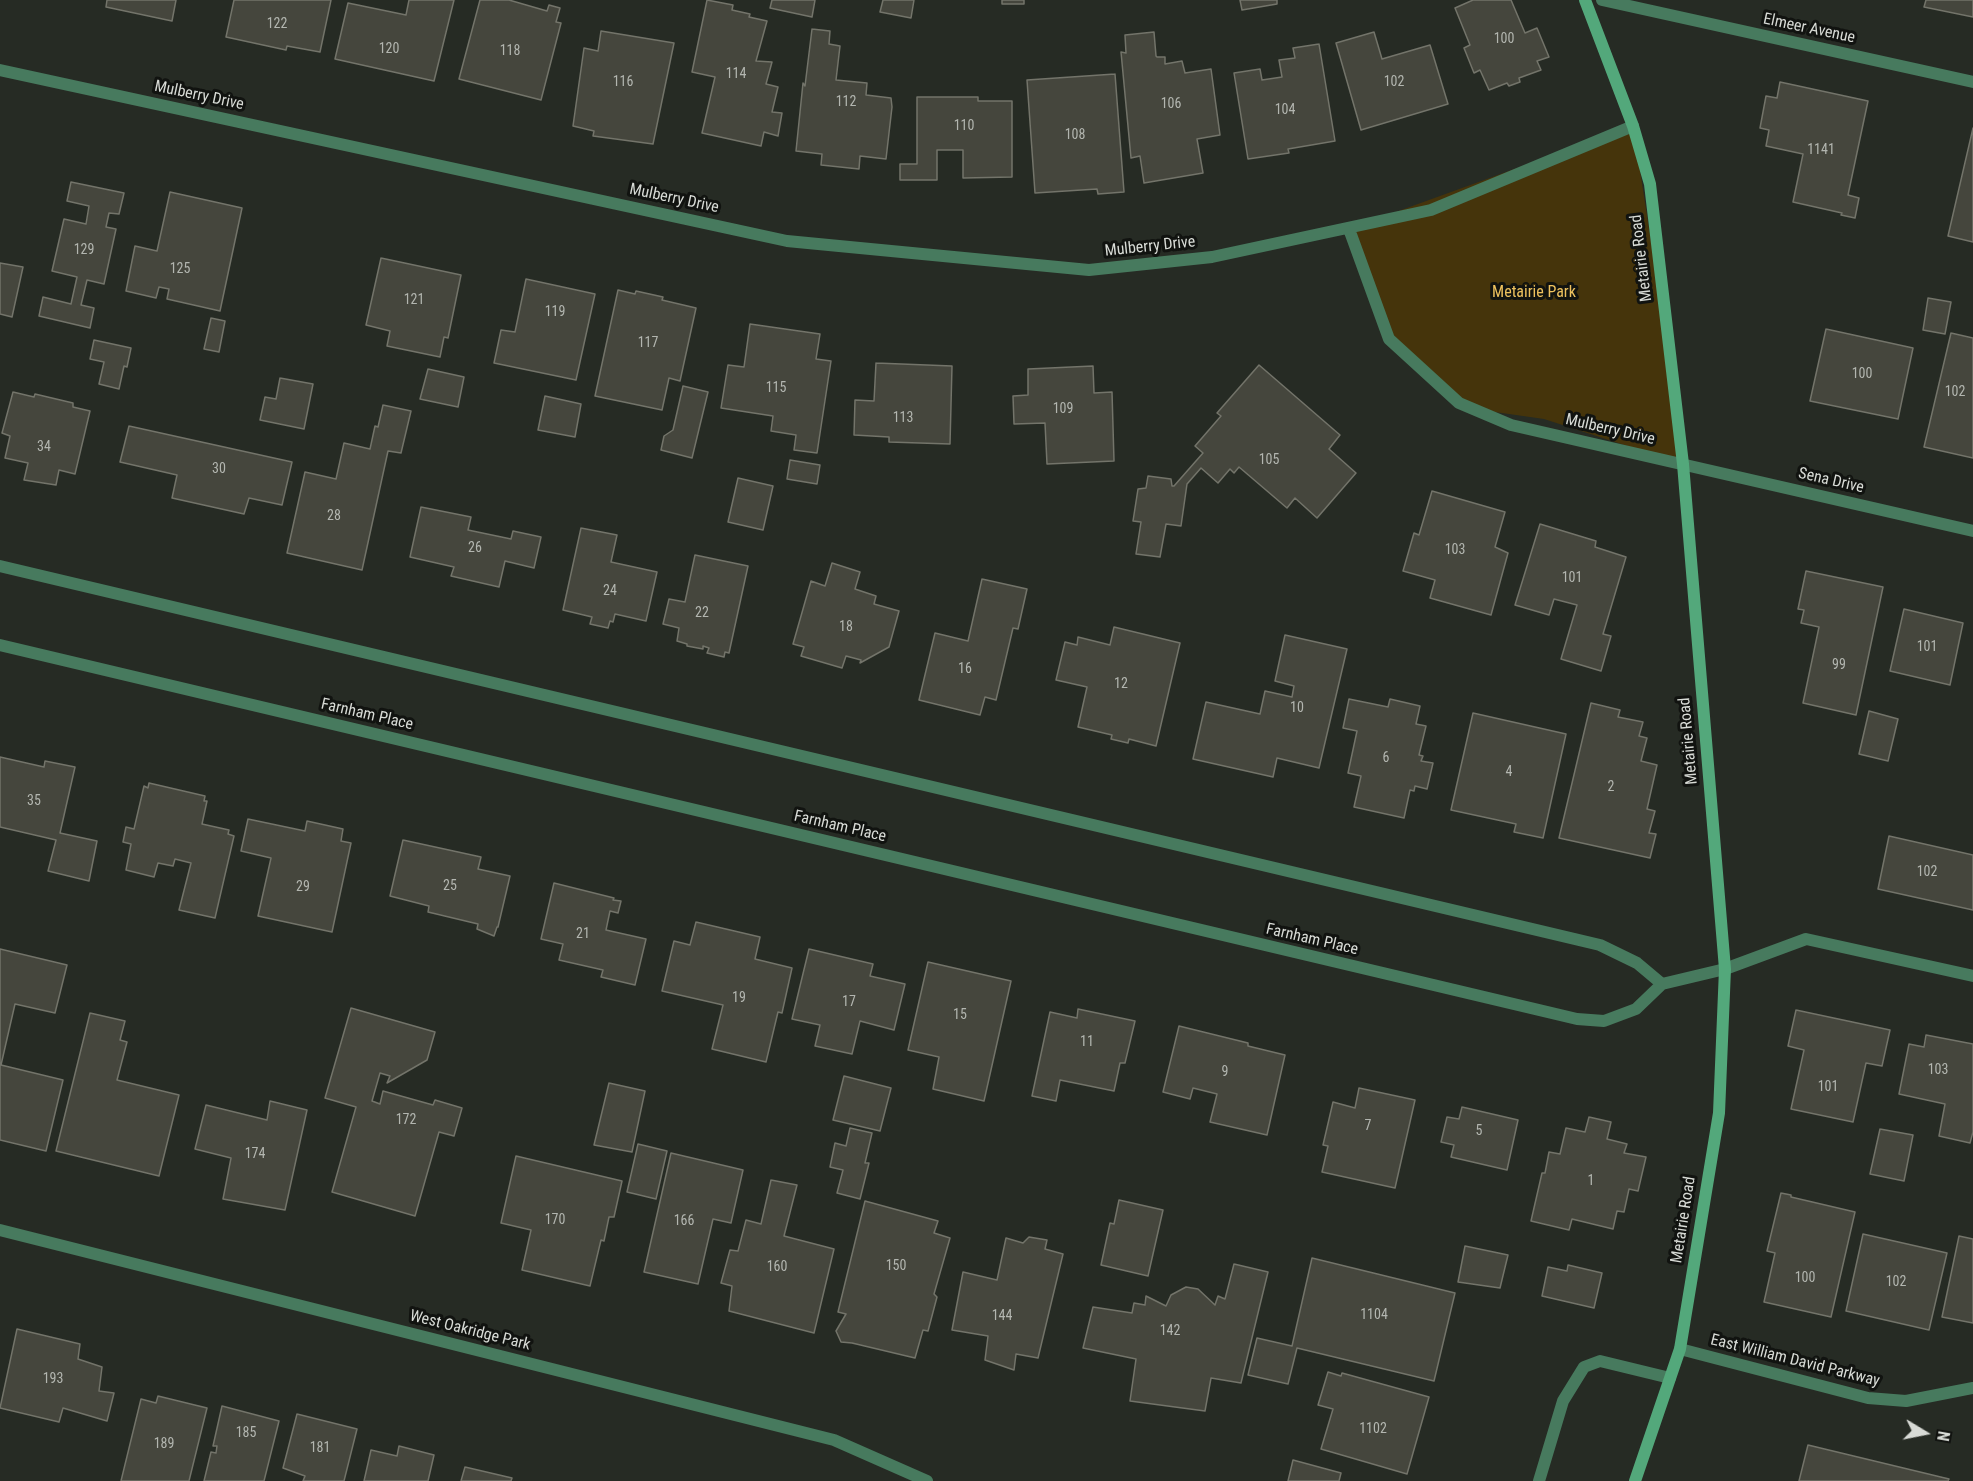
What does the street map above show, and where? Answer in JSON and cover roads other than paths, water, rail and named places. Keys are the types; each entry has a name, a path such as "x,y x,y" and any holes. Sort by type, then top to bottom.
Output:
{"main road":[{"name":"Metairie Road","path":"1586,0 1633,126 1650,184 1683,464 1725,969 1719,1113 1680,1349 1635,1481"}],"street":[{"name":"Elmeer Avenue","path":"1602,0 1973,82"},
{"name":"Mulberry Drive","path":"0,70 787,241 1089,270 1212,256 1431,210 1633,126"},
{"name":"Mulberry Drive","path":"1349,229 1389,339 1459,403 1511,425 1683,464"},
{"name":"Sena Drive","path":"1683,464 1973,531"},
{"path":"0,566 1600,945 1637,963 1662,984 1725,969 1806,939 1973,976"},
{"name":"Farnham Place","path":"0,645 1577,1019 1605,1021 1636,1009 1662,984"},
{"name":"West Oakridge Park","path":"0,1230 834,1440 927,1481"},
{"name":"East William David Parkway","path":"1680,1349 1868,1398 1906,1401 1973,1388"},
{"path":"1539,1481 1563,1401 1584,1367 1600,1362 1670,1378"}],"park label":[{"name":"Metairie Park","path":"1534,293"}]}
